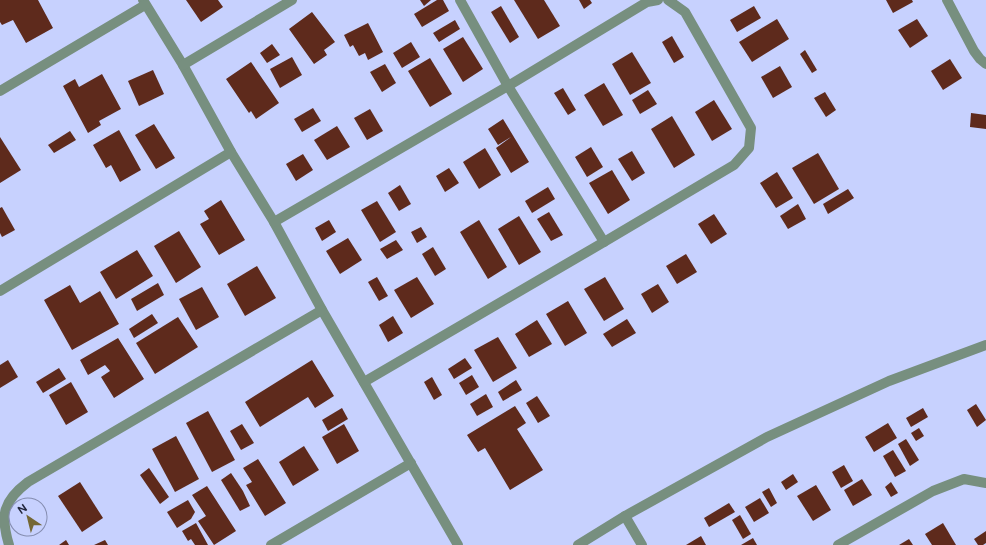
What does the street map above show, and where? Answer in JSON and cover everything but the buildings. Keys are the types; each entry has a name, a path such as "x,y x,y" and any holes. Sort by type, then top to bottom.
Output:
{"street":[{"path":"183,65 292,0"},
{"path":"460,0 508,86 604,242"},
{"path":"274,222 508,86 647,2 658,0"},
{"path":"364,382 734,165 749,148 751,128 685,12 668,0"},
{"path":"946,0 974,52 986,64"},
{"path":"0,91 144,2 183,65 231,152 274,222 322,310 458,545"},
{"path":"0,291 231,152"},
{"path":"9,545 2,533 0,519 4,506 13,493 28,482 322,310"},
{"path":"578,545 625,516 767,437 889,381 986,345"},
{"path":"271,545 411,463"},
{"path":"838,545 933,490 964,479 986,483"},
{"path":"625,516 642,545"}]}
